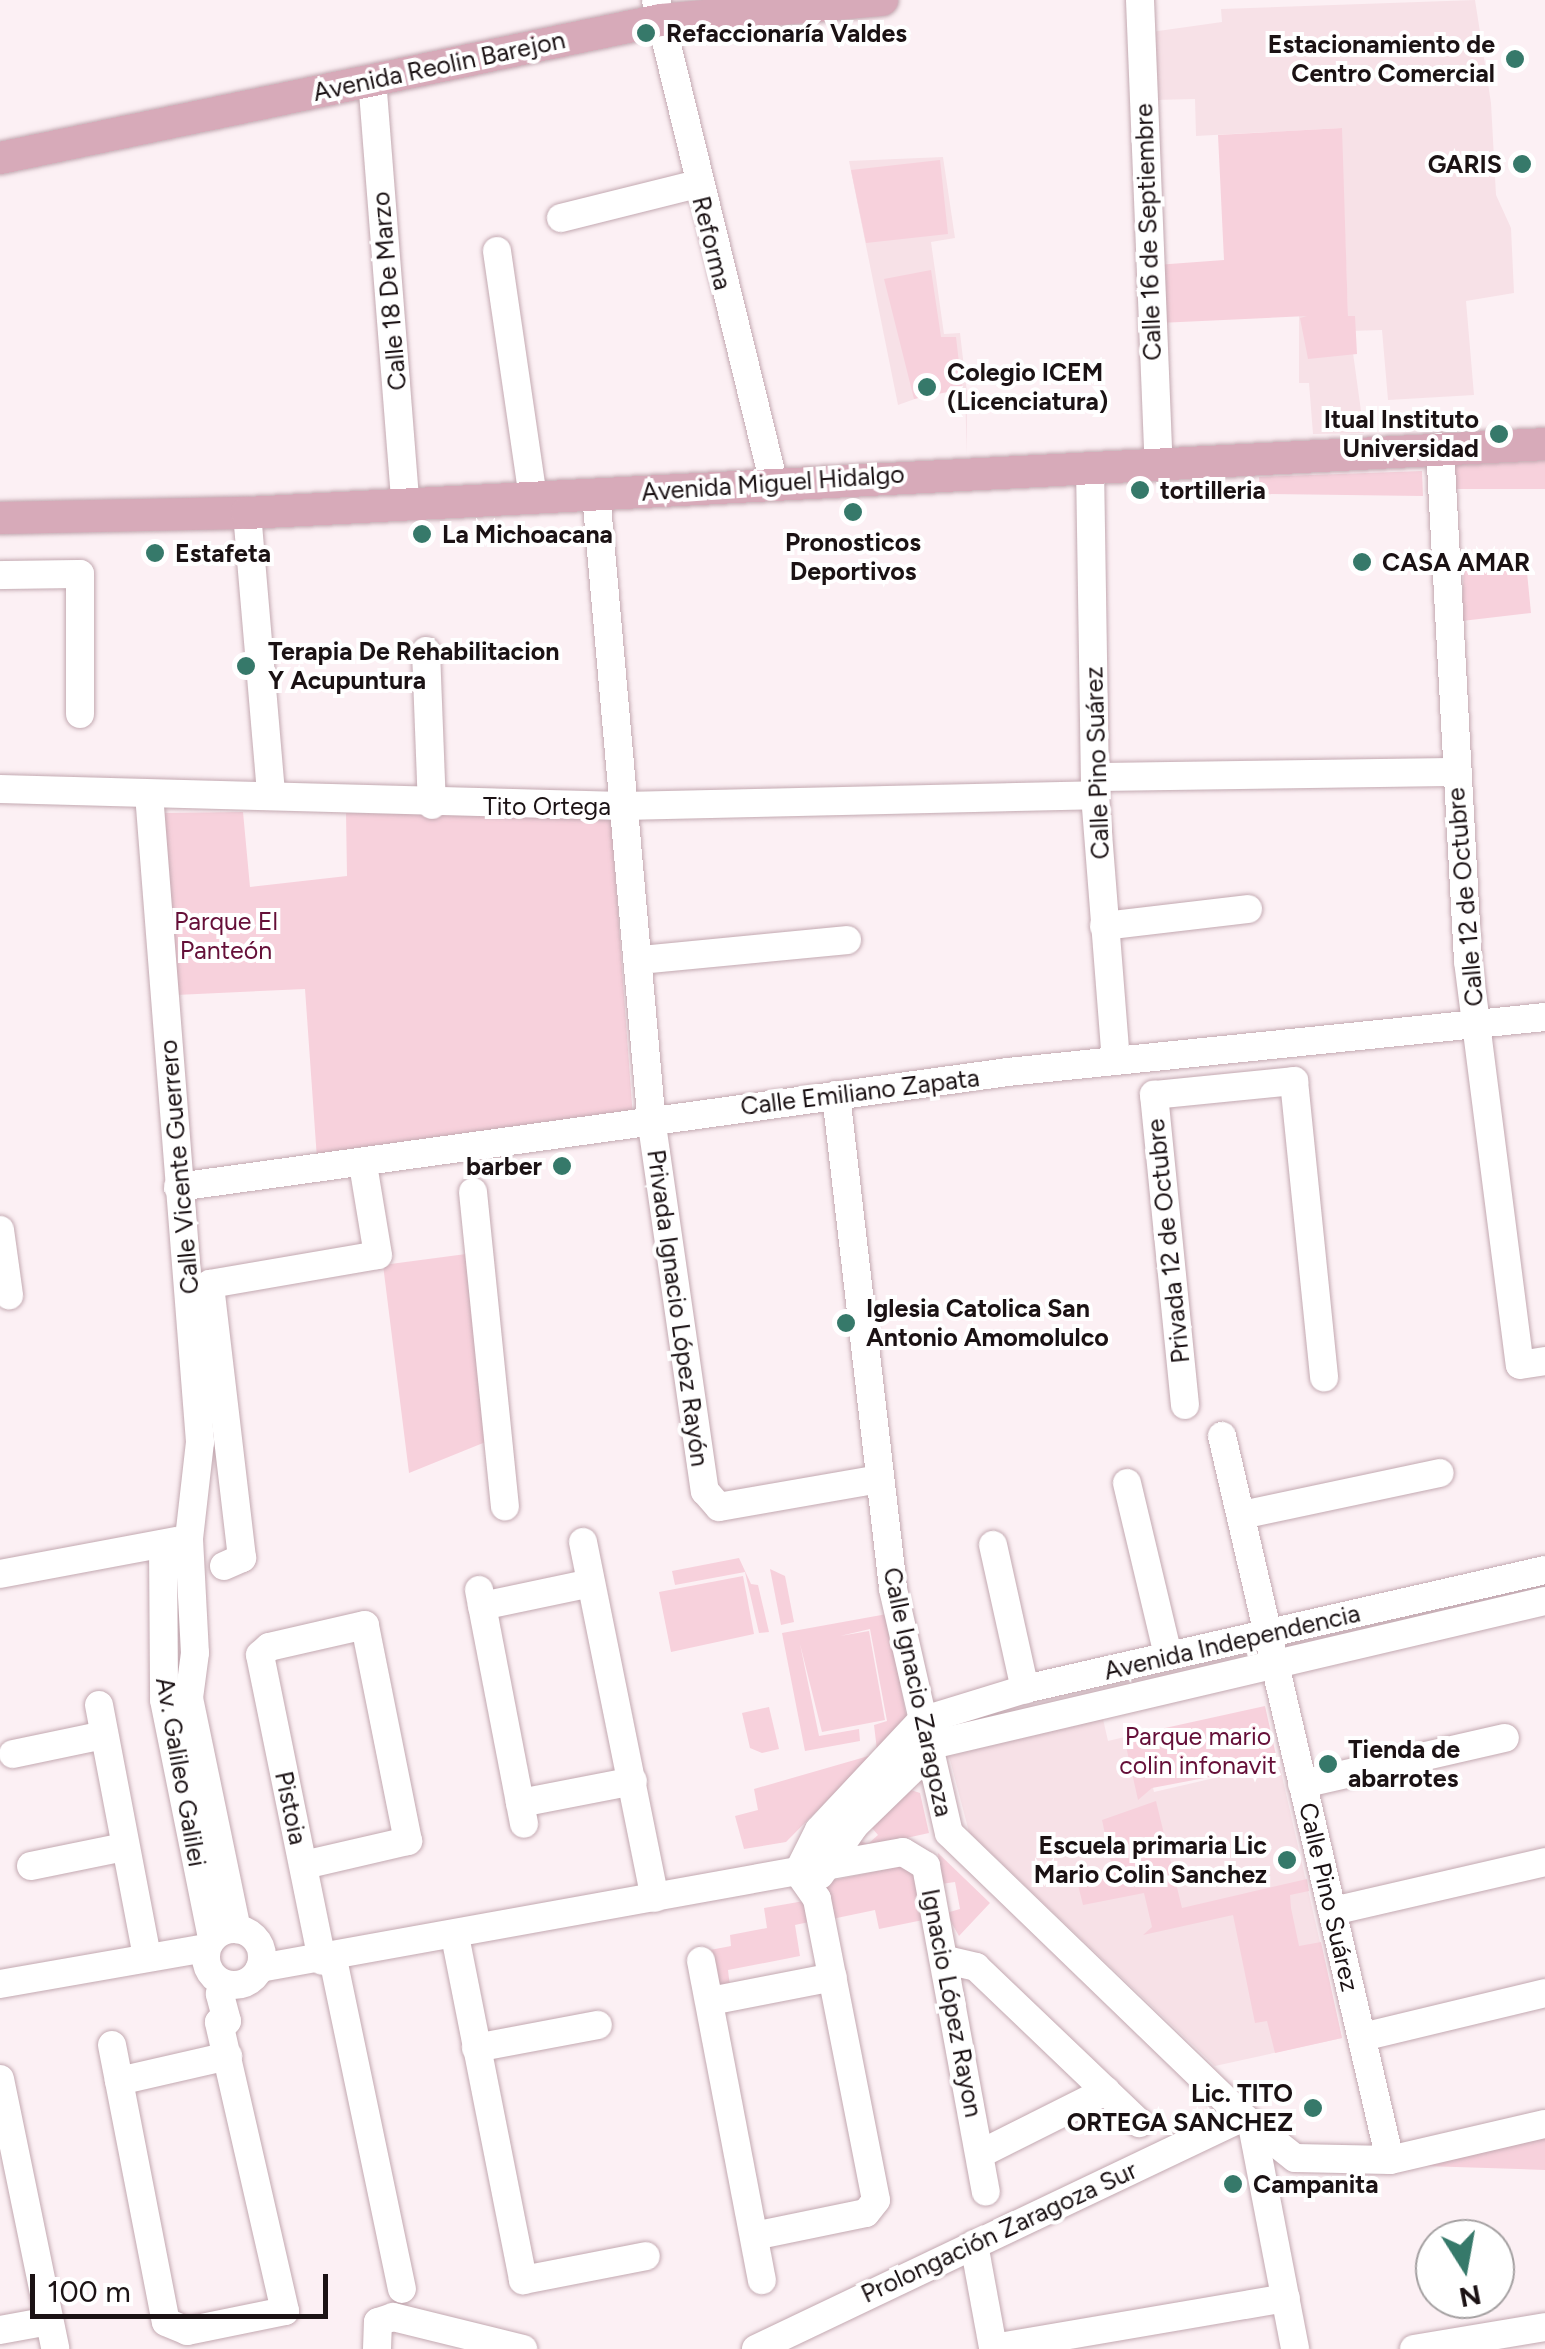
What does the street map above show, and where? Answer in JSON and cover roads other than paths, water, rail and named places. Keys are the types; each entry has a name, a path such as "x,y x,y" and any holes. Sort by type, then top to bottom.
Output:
{"main road":[{"name":"Avenida Reolin Barejon","path":"0,158 372,79 658,10 882,0"},
{"name":"Avenida Miguel Hidalgo","path":"0,518 247,514 1545,444"}],"street":[{"name":"Calle 16 de Septiembre","path":"1140,0 1158,464"},
{"name":"Reforma","path":"658,10 697,184 774,484"},
{"name":"Calle 18 De Marzo","path":"372,79 406,503"},
{"path":"561,218 697,184"},
{"path":"497,251 533,498"},
{"name":"Calle 12 de Octubre","path":"1440,448 1453,772 1476,1022 1520,1366 1545,1361"},
{"name":"Calle Pino Suárez","path":"1090,466 1096,786 1116,1060"},
{"name":"Privada Ignacio López Rayón","path":"596,494 652,1125 705,1491 719,1507 879,1479"},
{"path":"247,514 272,795"},
{"path":"0,575 80,574 80,714"},
{"path":"426,651 432,805"},
{"name":"Tito Ortega","path":"0,789 272,795 432,805 623,806 1453,772"},
{"name":"Calle Vicente Guerrero","path":"148,794 200,1442 176,1542"},
{"path":"1104,926 1248,910"},
{"path":"640,960 847,940"},
{"name":"Calle Emiliano Zapata","path":"178,1186 1116,1060 1545,1017"},
{"path":"1220,1050 1225,1087"},
{"name":"Privada 12 de Octubre","path":"1185,1404 1154,1095 1294,1081 1324,1377"},
{"name":"Calle Ignacio Zaragoza","path":"836,1095 893,1589 941,1812 964,1852 1280,2148 1294,2158 1390,2160"},
{"path":"233,1562 210,1284 378,1255 363,1164"},
{"path":"473,1192 505,1506"},
{"path":"0,1230 9,1295"},
{"name":"Calle Pino Suárez","path":"1222,1436 1390,2160"},
{"path":"1242,1515 1440,1472"},
{"path":"1127,1483 1168,1656"},
{"path":"0,1574 176,1542 194,1633 177,1699 218,1938 208,1970 226,1985"},
{"name":"Av. Galileo Galilei","path":"176,1542 161,1634 177,1699"},
{"path":"583,1542 655,1898"},
{"path":"994,1545 1025,1689"},
{"name":"Avenida Independencia","path":"928,1738 1025,1689 1545,1570"},
{"path":"591,1583 480,1598 522,1814 632,1781"},
{"name":"Avenida Independencia","path":"928,1738 1545,1601"},
{"name":"Pistoia","path":"304,1866 408,1841 365,1625 269,1646 260,1655 304,1866 402,2289"},
{"path":"161,1634 194,1633"},
{"path":"1098,1673 1105,1701"},
{"path":"99,1706 147,1956"},
{"path":"12,1754 104,1735"},
{"path":"817,1900 798,1872 808,1844 846,1818 928,1738"},
{"path":"1302,1784 1505,1738"},
{"path":"754,2236 866,2213 876,2200 817,1900 818,1877 828,1865 846,1818"},
{"path":"30,1866 124,1848"},
{"name":"Ignacio López Rayon","path":"260,1968 327,1960 903,1852 917,1856 926,1866 946,1960 986,2192"},
{"path":"1333,1911 1545,1862"},
{"path":"455,1936 523,2280 646,2256"},
{"path":"0,1984 218,1938 261,1945 260,1968 226,1985 220,1994 227,2020 220,2022 284,2311 176,2328 162,2309 112,2045"},
{"path":"946,1960 976,1967 1139,2123"},
{"path":"701,1962 762,2280"},
{"path":"710,2001 832,1977"},
{"path":"1362,2037 1545,1993"},
{"path":"476,2048 598,2025"},
{"path":"120,2081 228,2056"},
{"path":"0,2084 52,2334 0,2330"},
{"name":"Ignacio López Rayon","path":"980,2154 1106,2091"},
{"path":"1247,2121 1295,2349"},
{"name":"Prolongación Zaragoza Sur","path":"756,2349 974,2244 1247,2121"},
{"path":"1390,2160 1545,2124"},
{"path":"974,2244 993,2348 1286,2298"},
{"path":"375,2346 378,2322 393,2318 523,2349"},
{"path":"1414,2349 1545,2327"}],"place":[{"name":"Refaccionaría Valdes","path":"646,33"},
{"name":"Estacionamiento de Centro Comercial","path":"1515,59"},
{"name":"GARIS","path":"1522,164"},
{"name":"Colegio ICEM (Licenciatura)","path":"927,387"},
{"name":"Itual Instituto Universidad","path":"1499,434"},
{"name":"tortilleria","path":"1140,490"},
{"name":"Pronosticos Deportivos","path":"853,512"},
{"name":"La Michoacana","path":"422,534"},
{"name":"Estafeta","path":"155,553"},
{"name":"CASA AMAR","path":"1362,562"},
{"name":"Terapia De Rehabilitacion Y Acupuntura","path":"246,666"},
{"name":"barber","path":"562,1166"},
{"name":"Iglesia Catolica San Antonio Amomolulco","path":"846,1323"},
{"name":"Tienda de abarrotes","path":"1328,1764"},
{"name":"Escuela primaria Lic Mario Colin Sanchez","path":"1287,1860"},
{"name":"Lic. TITO ORTEGA SANCHEZ","path":"1313,2108"},
{"name":"Campanita","path":"1233,2184"}],"park label":[{"name":"Parque El Panteón","path":"226,936"},
{"name":"Parque mario colin infonavit","path":"1198,1752"}]}
